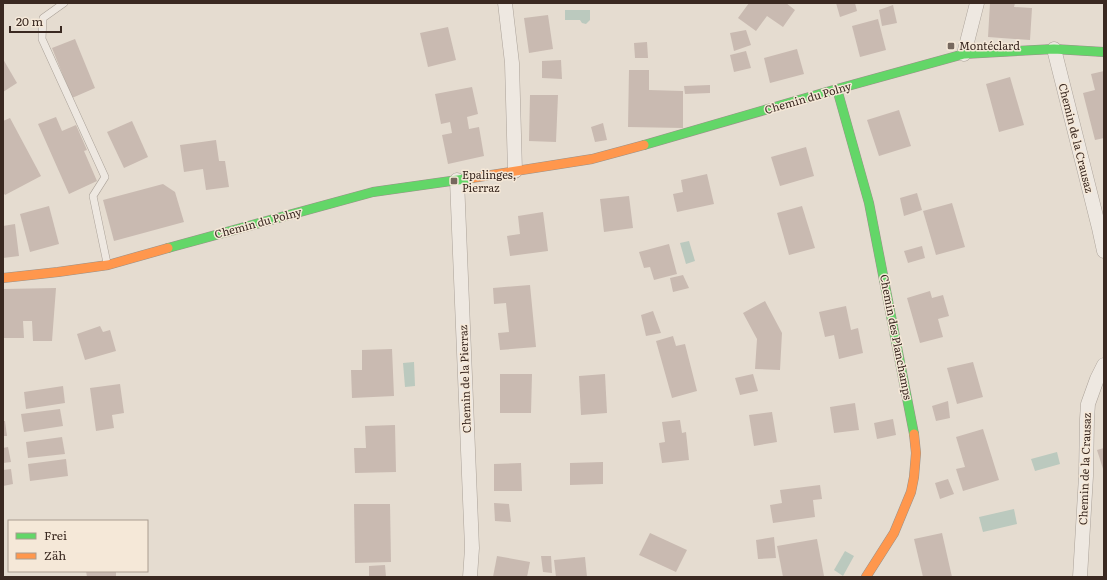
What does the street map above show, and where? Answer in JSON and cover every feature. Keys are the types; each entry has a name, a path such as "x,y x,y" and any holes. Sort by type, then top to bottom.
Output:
{"street":[{"path":"505,3 512,62 515,171"},
{"path":"964,54 977,3"},
{"name":"Chemin du Polny","path":"3,278 58,272 108,264 373,192 600,157 964,54 1054,49 1104,52"},
{"name":"Chemin de la Crausaz","path":"1054,49 1104,251"},
{"name":"Chemin des Planchamps","path":"837,90 869,203 916,441 911,492 894,532 866,577"},
{"name":"Chemin de la Pierraz","path":"457,180 472,548 470,577"},
{"name":"Chemin de la Crausaz","path":"1080,577 1086,476 1088,404 1104,365"}],"lane":[{"path":"64,3 43,18 42,39 105,177 93,196 108,264"}],"shaded area":[{"path":"565,10 590,10 590,20 586,24 582,23 580,20 565,20"},
{"path":"689,241 695,261 686,264 680,243"},
{"path":"414,362 415,386 405,387 403,363"},
{"path":"1057,452 1060,464 1035,471 1031,459"},
{"path":"1014,509 1017,524 983,532 979,517"},
{"path":"845,551 854,556 843,576 834,570"}],"building":[{"path":"749,3 786,3 795,10 783,27 767,16 756,31 738,18"},
{"path":"836,3 855,3 857,11 840,17"},
{"path":"990,3 1015,3 1014,7 1032,8 1030,40 988,37"},
{"path":"893,5 897,23 882,26 879,10"},
{"path":"548,15 553,49 529,53 524,18"},
{"path":"878,19 886,50 860,57 852,26"},
{"path":"448,27 456,60 428,67 420,33"},
{"path":"746,30 751,45 734,51 730,33"},
{"path":"75,39 95,88 72,98 52,48"},
{"path":"647,42 648,58 635,58 634,43"},
{"path":"797,49 804,74 770,83 764,58"},
{"path":"746,51 751,68 734,72 730,55"},
{"path":"3,59 17,83 3,92"},
{"path":"561,60 562,79 542,78 542,61"},
{"path":"629,70 649,70 649,90 683,91 683,128 628,127"},
{"path":"1104,71 1104,138 1095,140 1083,93 1095,90 1091,74"},
{"path":"1010,77 1024,125 999,132 986,84"},
{"path":"710,85 710,93 685,94 684,86"},
{"path":"472,87 478,114 467,117 469,129 479,127 484,156 448,164 442,135 452,133 450,122 441,124 435,94"},
{"path":"530,95 558,95 556,142 529,141"},
{"path":"899,110 911,146 879,156 867,120"},
{"path":"56,117 62,131 76,125 87,150 84,151 97,181 69,194 38,124"},
{"path":"10,118 41,176 5,195 3,192 3,121"},
{"path":"132,121 148,157 124,168 107,132"},
{"path":"603,123 607,140 595,142 591,127"},
{"path":"216,140 219,161 225,161 229,187 206,190 203,169 184,172 180,145"},
{"path":"806,147 814,176 780,186 771,157"},
{"path":"707,174 714,204 677,212 673,194 683,192 681,180"},
{"path":"163,184 175,192 184,222 114,241 103,200"},
{"path":"917,193 922,210 904,216 900,198"},
{"path":"629,196 633,228 604,232 600,199"},
{"path":"952,203 965,247 936,255 923,211"},
{"path":"49,206 59,244 30,252 20,214"},
{"path":"802,206 815,248 789,255 777,213"},
{"path":"543,212 548,251 510,256 507,236 520,234 518,216"},
{"path":"15,224 19,256 3,258 3,226"},
{"path":"669,244 677,274 654,280 650,267 644,268 639,252"},
{"path":"922,246 925,258 908,263 904,251"},
{"path":"683,275 689,288 673,292 670,278"},
{"path":"530,285 536,347 500,350 498,333 509,332 506,303 494,304 493,288"},
{"path":"56,288 52,341 33,341 32,321 23,321 24,338 4,338 3,289"},
{"path":"930,291 932,298 943,295 949,316 938,319 943,337 920,343 907,298"},
{"path":"765,301 782,333 780,370 755,369 757,339 743,313"},
{"path":"846,306 851,330 858,328 863,353 839,359 834,335 825,337 819,312"},
{"path":"653,311 661,333 646,336 641,315"},
{"path":"100,326 103,332 110,330 116,351 85,360 77,334"},
{"path":"673,336 676,346 685,344 697,391 672,398 656,341"},
{"path":"392,349 394,396 352,398 351,370 362,370 362,350"},
{"path":"973,362 983,397 957,404 947,368"},
{"path":"500,374 532,374 531,413 500,413"},
{"path":"605,374 607,413 581,415 579,376"},
{"path":"753,374 758,391 740,395 735,378"},
{"path":"120,384 124,413 112,415 114,428 96,431 90,388"},
{"path":"63,386 65,403 26,409 24,392"},
{"path":"948,401 950,418 936,421 932,406"},
{"path":"855,403 859,430 834,433 830,407"},
{"path":"60,409 63,426 24,432 21,414"},
{"path":"772,412 777,442 754,446 749,415"},
{"path":"893,419 896,435 877,439 874,423"},
{"path":"680,420 682,433 686,432 689,460 662,463 659,443 665,442 662,422"},
{"path":"3,421 5,421 7,436 3,436"},
{"path":"395,425 396,472 355,473 354,448 366,448 365,426"},
{"path":"983,429 999,480 963,491 956,469 965,467 956,437"},
{"path":"62,437 65,454 28,458 26,442"},
{"path":"8,447 11,462 3,463 3,448"},
{"path":"1104,448 1104,472 1097,450"},
{"path":"66,459 68,476 30,481 28,464"},
{"path":"603,462 603,484 570,485 570,463"},
{"path":"521,463 522,491 494,491 494,464"},
{"path":"11,469 13,484 3,486 3,470"},
{"path":"948,479 954,494 940,499 935,483"},
{"path":"820,485 822,499 813,500 815,517 773,523 770,505 782,503 780,490"},
{"path":"494,503 509,504 511,522 495,521"},
{"path":"354,504 390,504 391,562 355,563"},
{"path":"650,533 687,550 676,572 639,555"},
{"path":"942,533 952,577 923,577 914,539"},
{"path":"774,537 776,558 758,559 756,540"},
{"path":"817,539 824,576 783,577 777,546"},
{"path":"497,556 530,562 527,577 493,577"},
{"path":"541,556 551,556 552,573 543,572"},
{"path":"585,557 587,577 556,577 554,560"},
{"path":"385,565 386,577 369,577 369,566"},
{"path":"86,572 116,572 116,577 87,577"}],"traffic: fast":[{"path":"644,145 964,54 1054,49 1104,52"},
{"path":"837,89 869,203 914,434"},
{"path":"168,248 373,192 472,178"}],"traffic: slow":[{"path":"472,178 592,159 644,145"},
{"path":"3,278 108,265 168,248"},
{"path":"866,577 894,533 911,492 916,453 914,434"}],"place":[{"name":"Montéclard","path":"951,46"},
{"name":"Epalinges, Pierraz","path":"454,181"}]}
